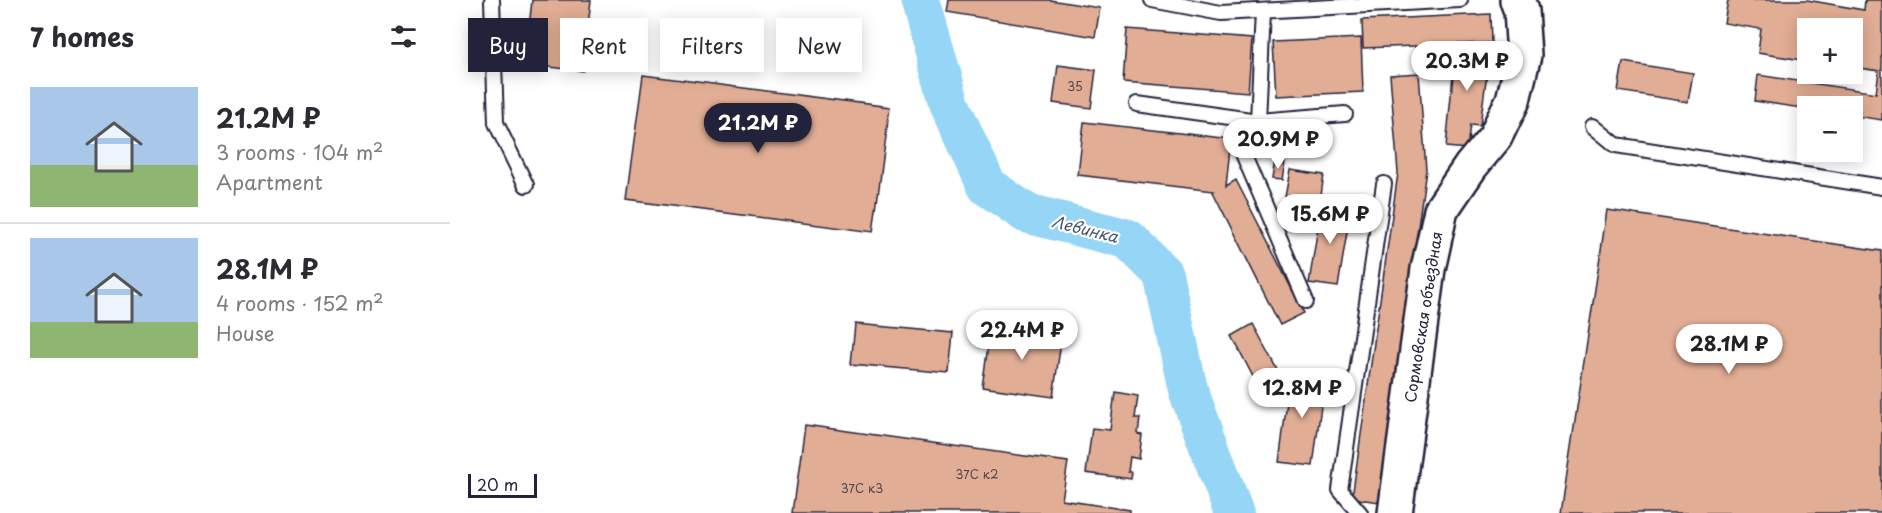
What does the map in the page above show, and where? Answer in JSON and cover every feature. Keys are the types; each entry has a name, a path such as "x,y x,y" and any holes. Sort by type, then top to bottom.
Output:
{"street":[{"name":"Сормовская объездная","path":"1395,513 1428,269 1441,210 1471,166 1495,137 1513,100 1524,55 1521,11 1517,0"}],"lane":[{"path":"492,0 496,123 526,185"},
{"path":"1152,0 1208,5 1221,13 1460,0"},
{"path":"1263,11 1258,121 1244,156 1306,301"},
{"path":"1137,104 1258,121 1345,114"},
{"path":"1593,126 1616,145 1882,187"},
{"path":"1360,513 1340,490 1384,184"}],"building":[{"path":"532,0 591,0 589,18 560,18 560,68 548,67 548,18 530,18"},
{"path":"949,0 1050,0 1100,8 1095,37 947,12"},
{"path":"1728,0 1807,0 1864,10 1865,0 1882,0 1882,120 1863,117 1863,96 1797,96 1797,107 1755,101 1758,75 1797,81 1797,84 1817,84 1876,93 1879,71 1863,69 1863,18 1797,18 1797,59 1758,53 1761,29 1724,23"},
{"path":"1490,14 1491,43 1363,48 1362,20"},
{"path":"1127,29 1252,39 1248,92 1123,82"},
{"path":"1361,38 1363,92 1276,96 1273,42"},
{"path":"1491,43 1480,125 1470,124 1467,149 1446,147 1456,44"},
{"path":"1623,62 1693,73 1688,102 1618,91"},
{"path":"1058,65 1096,70 1091,108 1053,103"},
{"path":"1419,73 1426,170 1379,502 1352,498 1398,173 1390,75"},
{"path":"643,75 890,107 873,232 626,200"},
{"path":"1084,122 1231,139 1226,186 1236,180 1304,313 1280,325 1214,191 1078,175"},
{"path":"1275,160 1285,162 1282,180 1272,179"},
{"path":"1290,170 1324,175 1320,202 1285,197"},
{"path":"1322,202 1351,207 1338,287 1309,283"},
{"path":"1607,210 1882,251 1882,513 1561,513"},
{"path":"855,324 953,333 949,373 851,364"},
{"path":"1253,324 1283,380 1261,392 1232,336"},
{"path":"991,325 1062,335 1053,397 982,387"},
{"path":"1291,372 1325,376 1313,466 1279,462"},
{"path":"1115,392 1138,396 1135,418 1140,418 1138,434 1142,435 1139,459 1130,457 1128,472 1132,472 1131,479 1086,473 1092,428 1110,430"},
{"path":"805,425 1068,462 1062,500 1130,510 1130,513 793,513"}],"waterway":[{"name":"Левинка","path":"920,0 950,105 987,186 1026,213 1128,239 1163,274 1188,390 1234,513"}]}
